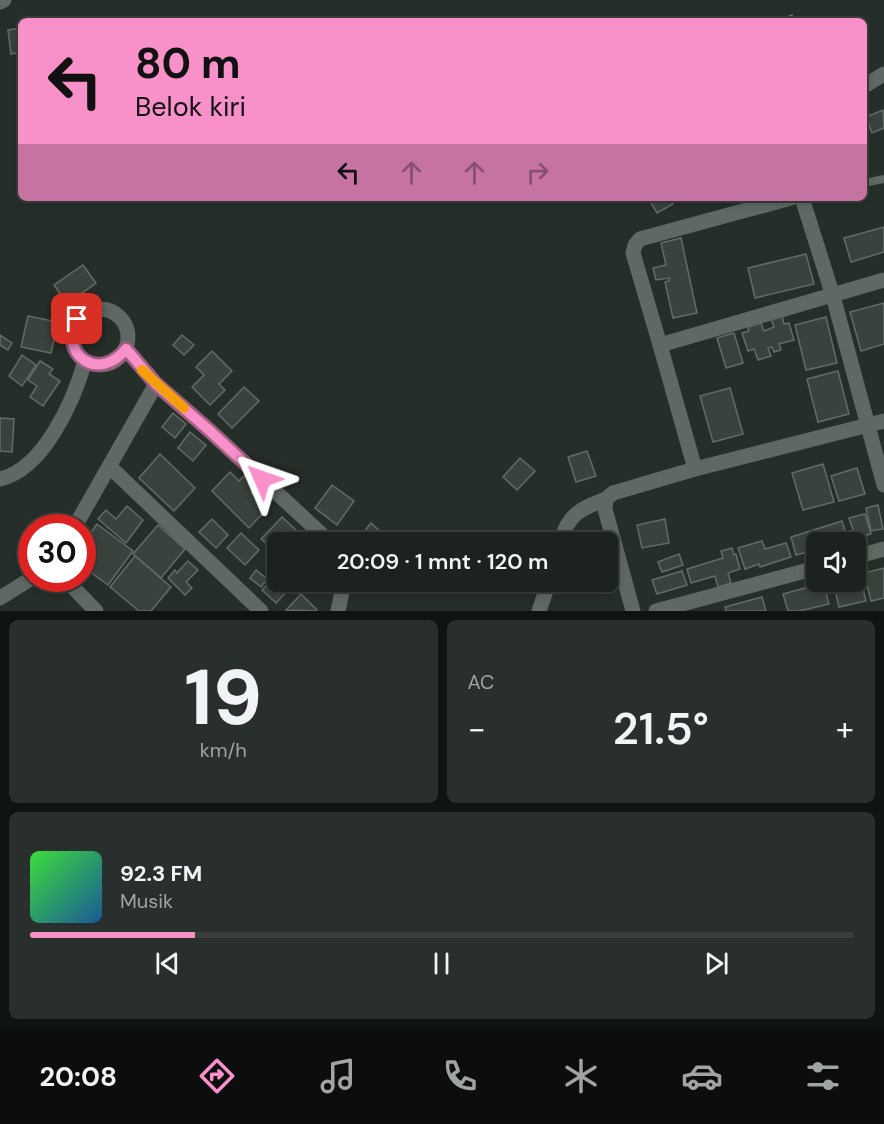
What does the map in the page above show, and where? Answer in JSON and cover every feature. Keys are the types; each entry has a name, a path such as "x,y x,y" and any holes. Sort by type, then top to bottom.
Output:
{"street":[{"path":"0,2 4,0"},
{"path":"867,84 884,74"},
{"path":"695,468 633,253 635,245 640,239 780,201"},
{"path":"803,201 833,296 884,485"},
{"path":"660,345 884,280"},
{"path":"98,308 109,310 120,316 129,337 126,349 119,358 108,364 97,365 85,361 77,353 72,342 72,330 77,319 86,312 98,308"},
{"path":"126,349 156,384 319,532"},
{"path":"0,479 10,477 31,461 53,434 80,379 85,361"},
{"path":"82,514 156,384"},
{"path":"565,532 580,509 606,499 613,493 695,468 884,421"},
{"path":"110,467 261,611"},
{"path":"606,499 605,509 633,611"},
{"path":"866,554 884,549"},
{"path":"656,611 806,571"},
{"path":"0,598 18,587"},
{"path":"78,592 96,611"},
{"path":"338,611 342,592"},
{"path":"539,611 546,592"}],"lane":[{"path":"867,182 884,179"}],"building":[{"path":"18,28 18,53 11,54 8,30"},
{"path":"883,110 884,128 872,133 867,117"},
{"path":"650,201 671,201 673,204 657,213"},
{"path":"884,227 884,252 851,262 844,238"},
{"path":"681,238 697,313 673,318 665,282 669,281 669,278 656,280 653,268 666,265 661,243"},
{"path":"806,254 814,284 755,298 748,268"},
{"path":"83,265 96,283 67,304 54,285"},
{"path":"884,303 884,344 861,351 850,312"},
{"path":"782,315 784,324 789,323 794,340 779,344 781,350 774,352 772,347 768,348 771,356 758,360 754,349 748,351 742,333 749,331 748,327 761,323 764,331 774,327 771,318"},
{"path":"28,316 58,322 51,353 21,347"},
{"path":"826,317 837,363 806,370 795,325"},
{"path":"734,333 743,363 726,368 717,338"},
{"path":"0,335 12,343 8,350 0,345"},
{"path":"182,335 194,345 184,355 173,345"},
{"path":"212,351 232,371 219,384 225,390 210,405 192,387 204,375 196,367"},
{"path":"22,355 36,365 22,386 9,376"},
{"path":"40,361 53,369 49,374 60,381 43,406 30,397 37,386 28,380"},
{"path":"838,371 849,414 818,422 807,379"},
{"path":"244,387 259,401 232,428 218,414"},
{"path":"730,388 743,434 713,442 700,396"},
{"path":"173,413 186,424 175,438 162,427"},
{"path":"0,418 14,419 12,452 0,451"},
{"path":"190,432 206,445 193,461 178,448"},
{"path":"587,451 596,476 576,482 568,457"},
{"path":"160,454 195,488 174,511 139,478"},
{"path":"520,458 535,471 517,490 503,477"},
{"path":"823,464 834,502 803,510 792,473"},
{"path":"857,468 865,494 839,501 831,476"},
{"path":"249,471 260,483 251,493 267,509 249,528 212,491 230,472 239,481"},
{"path":"332,485 354,501 337,525 315,508"},
{"path":"878,505 883,529 871,531 866,508"},
{"path":"127,506 143,520 126,543 98,519 106,510 116,519"},
{"path":"865,514 871,534 866,535 866,532 854,532 849,518"},
{"path":"282,517 298,532 268,532"},
{"path":"212,519 228,535 216,548 199,532"},
{"path":"665,519 669,543 642,548 637,525"},
{"path":"842,521 846,532 807,532"},
{"path":"371,523 381,532 364,532"},
{"path":"96,525 133,551 108,585 96,576"},
{"path":"158,525 185,549 161,578 133,554"},
{"path":"806,532 806,552 796,555 791,537"},
{"path":"241,533 259,550 245,565 227,548"},
{"path":"267,533 267,544 261,539"},
{"path":"762,541 765,549 786,543 791,557 760,567 759,564 745,569 738,548"},
{"path":"732,548 740,569 728,573 731,583 718,587 715,576 691,583 687,569 723,558 721,551"},
{"path":"679,554 683,565 662,572 658,562"},
{"path":"135,556 171,587 151,611 139,611 110,587"},
{"path":"188,561 198,570 186,582 192,588 185,595 168,578 175,570 177,573"},
{"path":"884,568 884,598 871,601 866,572"},
{"path":"256,570 267,579 261,587 250,578"},
{"path":"682,571 687,585 657,594 652,580"},
{"path":"267,585 267,592 286,592 276,603 262,590"},
{"path":"806,588 806,592 826,592 829,604 800,611 788,611 783,594"},
{"path":"835,592 864,592 866,601 839,607"},
{"path":"301,594 317,610 316,611 286,610"},
{"path":"762,597 766,611 726,611 725,607"}],"slow traffic":[{"path":"142,370 184,408"}],"route":[{"path":"77,319 72,330 72,342 77,353 85,361 97,365 108,364 119,358 126,349 139,367 156,384 262,479"}]}
